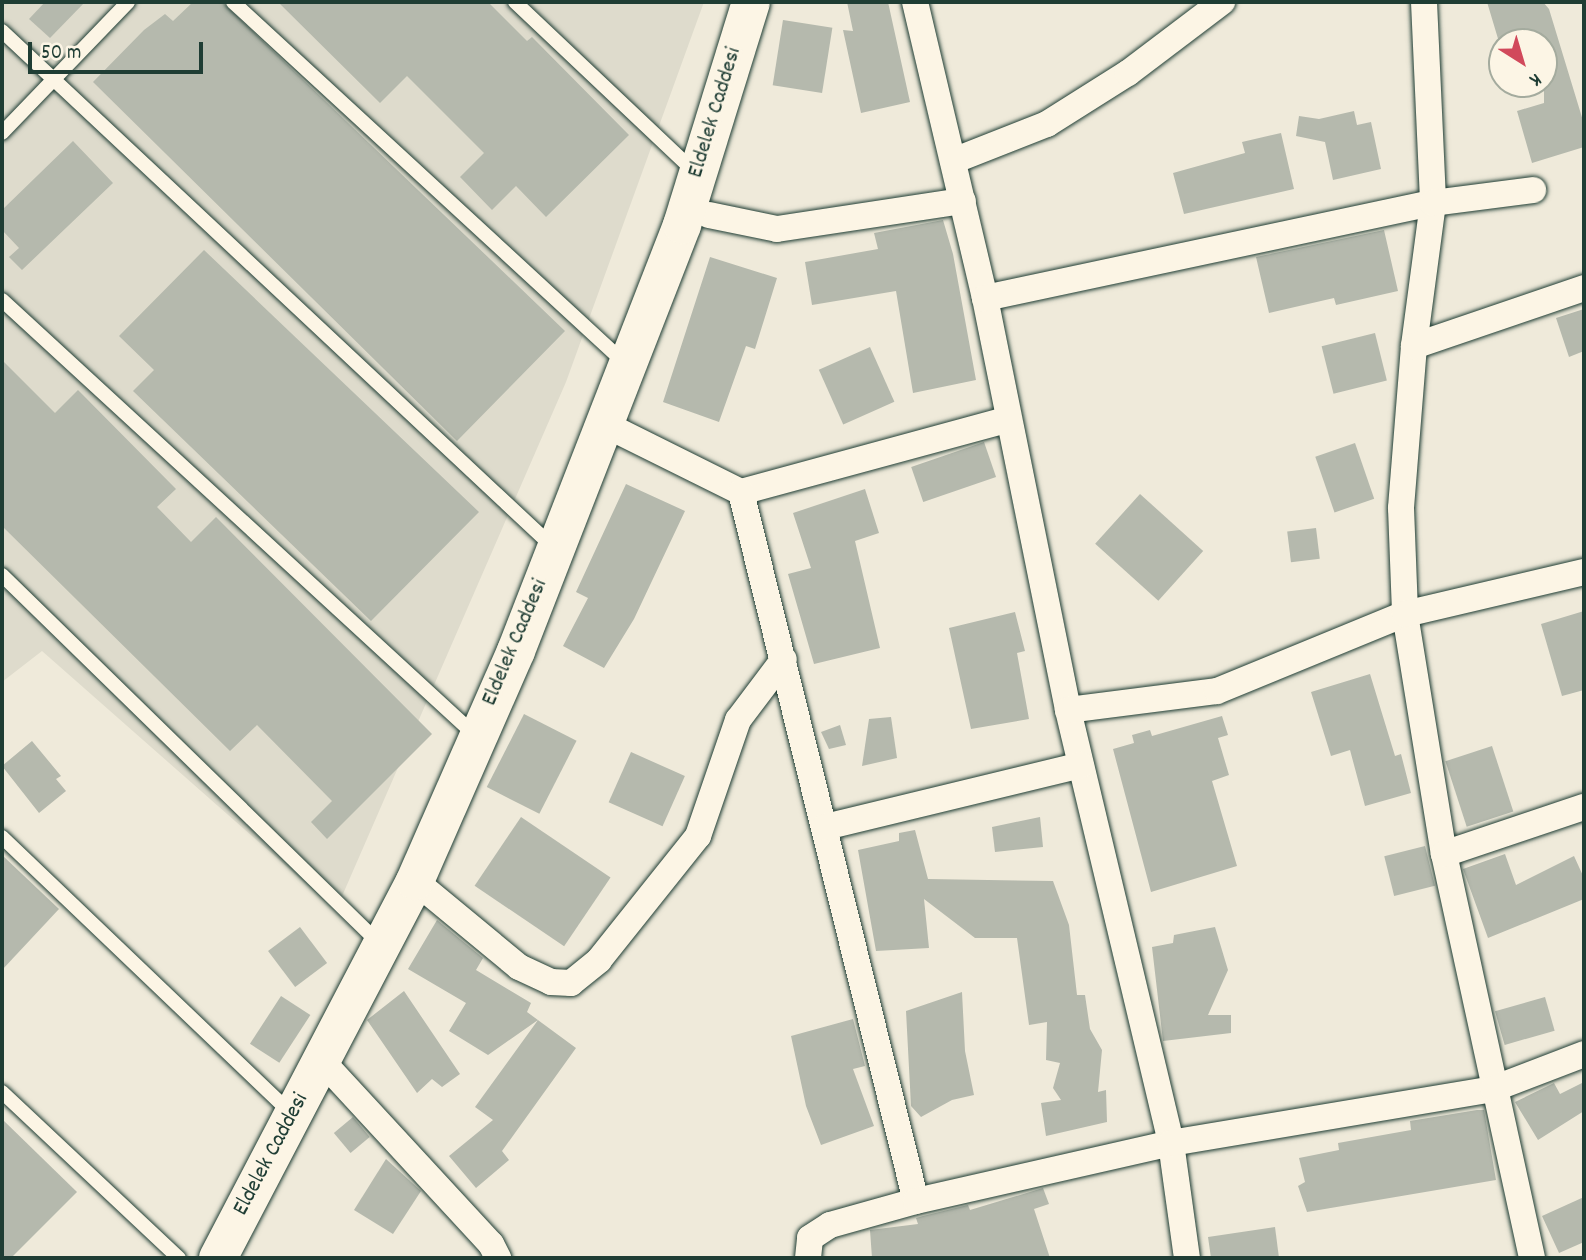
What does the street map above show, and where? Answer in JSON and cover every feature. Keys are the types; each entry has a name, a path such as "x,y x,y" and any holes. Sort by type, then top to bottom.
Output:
{"street":[{"name":"Eldelek Caddesi","path":"218,1258 415,881 556,549 698,174 751,2"},
{"path":"915,2 985,298 1006,420 1068,710 1171,1143 1186,1258"},
{"path":"953,161 1047,124 1128,73 1223,2"},
{"path":"1424,2 1433,203 1414,346 1401,508 1405,614 1444,854 1493,1090 1532,1258"},
{"path":"985,298 1433,203 1533,190"},
{"path":"709,215 777,229 963,201"},
{"path":"1414,346 1584,288"},
{"path":"604,424 741,492 1006,420"},
{"path":"741,492 916,1201"},
{"path":"1068,710 1217,691 1405,614 1584,572"},
{"path":"415,881 519,967 551,982 571,984 599,961 698,836 738,720 784,659"},
{"path":"825,827 1081,765"},
{"path":"1444,854 1584,807"},
{"path":"808,1258 810,1238 830,1225 916,1201 1171,1143 1493,1090 1584,1054"},
{"path":"322,1061 491,1244 498,1258"}],"lane":[{"path":"2,133 128,2"},
{"path":"233,2 627,365"},
{"path":"515,2 698,174"},
{"path":"2,31 556,549"},
{"path":"2,300 475,735"},
{"path":"2,575 382,946"},
{"path":"2,837 293,1115"},
{"path":"2,1092 179,1258"}],"shaded area":[{"path":"2,2 704,2 566,382 336,910 42,651 2,682"}],"building":[{"path":"45,2 85,2 50,38 29,19"},
{"path":"193,2 222,2 565,331 457,441 93,82 144,30 165,14 173,21"},
{"path":"278,2 488,2 527,41 532,37 629,135 546,217 516,186 492,210 460,177 484,153 407,76 380,103"},
{"path":"847,2 888,2 910,102 861,113 843,30 853,31"},
{"path":"1487,2 1543,2 1549,9 1555,28 1495,28"},
{"path":"783,20 832,28 822,93 773,85"},
{"path":"1558,39 1584,124 1584,147 1532,163 1517,111 1544,103 1544,98 1558,98"},
{"path":"1354,111 1357,125 1371,122 1381,169 1333,180 1325,142 1296,136 1299,116 1319,119"},
{"path":"1281,133 1294,189 1184,214 1173,173 1245,153 1242,142"},
{"path":"73,141 113,183 22,270 9,257 19,248 2,230 2,210"},
{"path":"943,220 953,254 976,380 913,393 896,291 812,305 805,262 878,249 874,233"},
{"path":"1384,230 1398,291 1336,305 1334,298 1269,313 1256,257"},
{"path":"204,250 479,512 371,621 133,391 154,370 119,336"},
{"path":"710,257 777,278 755,349 746,346 719,422 663,402"},
{"path":"1584,309 1584,351 1569,357 1556,318"},
{"path":"1375,333 1387,381 1333,394 1322,346"},
{"path":"870,347 894,402 843,425 819,370"},
{"path":"2,360 55,413 78,390 176,489 157,507 191,542 216,517 432,734 327,839 311,822 332,801 257,725 230,751 2,526"},
{"path":"984,442 996,477 923,502 911,467"},
{"path":"1355,443 1374,499 1334,512 1315,457"},
{"path":"626,484 685,511 634,619 604,668 563,646 588,598 576,592"},
{"path":"865,489 879,533 855,541 880,648 814,664 788,574 811,568 793,513"},
{"path":"1140,494 1203,551 1158,601 1095,544"},
{"path":"1316,528 1320,559 1291,562 1287,532"},
{"path":"1584,611 1584,690 1562,696 1541,624"},
{"path":"1015,612 1025,651 1017,653 1029,719 971,729 949,628"},
{"path":"1370,674 1395,756 1401,754 1411,793 1365,806 1350,750 1331,756 1311,692"},
{"path":"524,714 577,741 539,814 487,787"},
{"path":"1222,716 1228,735 1218,738 1229,775 1212,781 1237,866 1151,892 1113,749 1134,743 1132,735 1150,730 1152,736"},
{"path":"891,717 897,758 862,766 869,719"},
{"path":"840,725 846,745 829,749 821,732"},
{"path":"32,741 61,776 56,779 66,791 39,813 2,766"},
{"path":"1492,746 1513,812 1467,827 1445,761"},
{"path":"631,752 685,776 663,826 609,802"},
{"path":"521,817 611,877 564,946 475,886"},
{"path":"1040,817 1043,847 995,852 992,827"},
{"path":"915,830 928,879 1053,881 1069,925 1077,995 1085,995 1090,1029 1102,1050 1098,1092 1106,1090 1107,1122 1046,1136 1041,1103 1061,1100 1053,1088 1060,1063 1046,1060 1047,1022 1029,1025 1017,938 975,938 924,899 929,948 876,951 858,850 899,841 899,833"},
{"path":"1425,846 1435,886 1394,896 1384,856"},
{"path":"1505,854 1516,885 1574,856 1584,878 1584,899 1488,938 1463,869"},
{"path":"2,855 59,909 2,970"},
{"path":"437,920 483,958 476,970 531,1003 527,1012 538,1020 488,1055 449,1031 466,1003 408,969"},
{"path":"300,927 327,963 295,987 268,951"},
{"path":"1215,927 1228,970 1208,1015 1231,1015 1231,1033 1163,1041 1152,947 1173,943 1174,935"},
{"path":"404,991 460,1074 442,1087 432,1079 417,1093 367,1020"},
{"path":"962,992 965,1051 974,1095 952,1100 921,1117 911,1106 906,1011"},
{"path":"281,996 310,1015 279,1063 250,1044"},
{"path":"1545,997 1555,1031 1505,1045 1495,1011"},
{"path":"853,1019 865,1066 853,1069 874,1126 821,1145 806,1106 791,1036"},
{"path":"538,1020 576,1048 502,1151 509,1160 476,1188 449,1156 493,1120 475,1107"},
{"path":"1584,1082 1584,1111 1538,1140 1515,1102 1554,1083 1560,1094"},
{"path":"1484,1110 1496,1180 1307,1212 1298,1186 1305,1182 1299,1158 1339,1150 1338,1143 1411,1130 1410,1121"},
{"path":"353,1117 370,1137 351,1153 334,1133"},
{"path":"2,1119 77,1192 11,1258 2,1258"},
{"path":"386,1159 421,1191 393,1234 354,1210"},
{"path":"1043,1188 1049,1204 1034,1209 1050,1258 872,1258 870,1230 918,1224 916,1218 968,1205 970,1210"},
{"path":"1584,1197 1584,1242 1559,1253 1542,1216"},
{"path":"1275,1227 1279,1258 1211,1258 1208,1237"}]}
